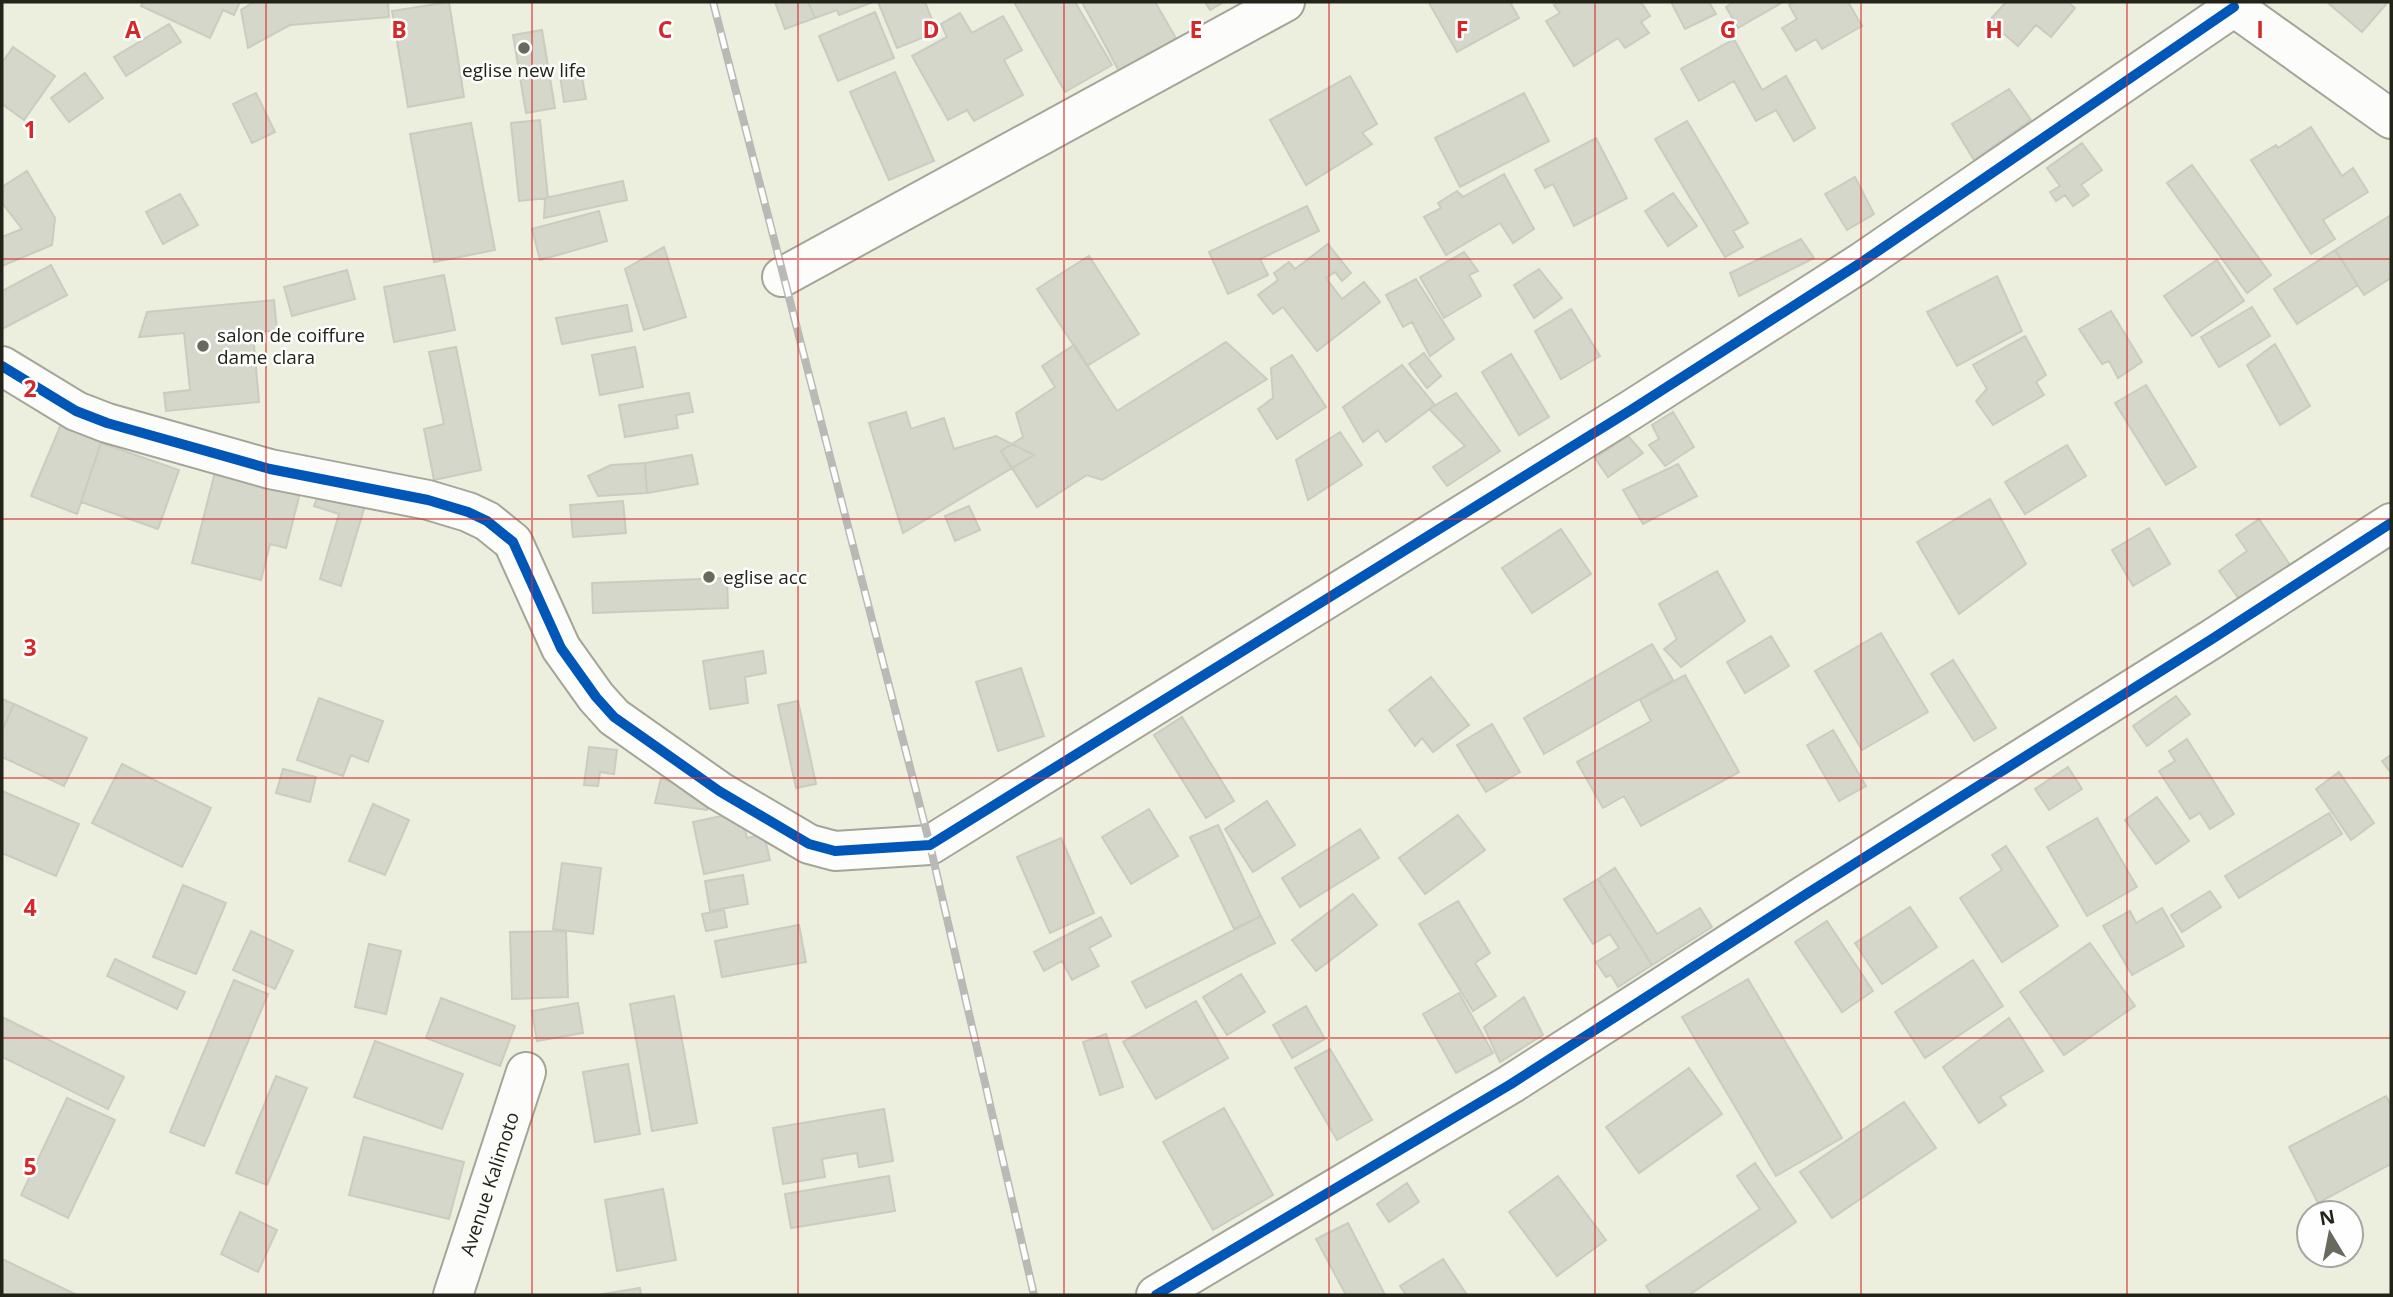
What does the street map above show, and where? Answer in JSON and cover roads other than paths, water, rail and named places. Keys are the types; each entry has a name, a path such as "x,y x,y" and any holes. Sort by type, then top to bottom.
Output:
{"street":[{"path":"782,276 1285,2"},
{"path":"2,366 76,411 107,423 270,469 428,500 468,512 487,521 513,542 561,648 614,717 719,791 809,844 835,851 930,845 1631,410 1862,262 2231,4 2391,119"},
{"path":"1156,1295 1511,1084 2391,523"},
{"name":"Avenue Kalimoto","path":"453,1295 526,1072"}],"railway":[{"path":"713,2 930,845 1034,1295"}],"place":[{"name":"eglise new life","path":"524,48"},
{"name":"salon de coiffure dame clara","path":"203,346"},
{"name":"eglise acc","path":"709,577"}]}
